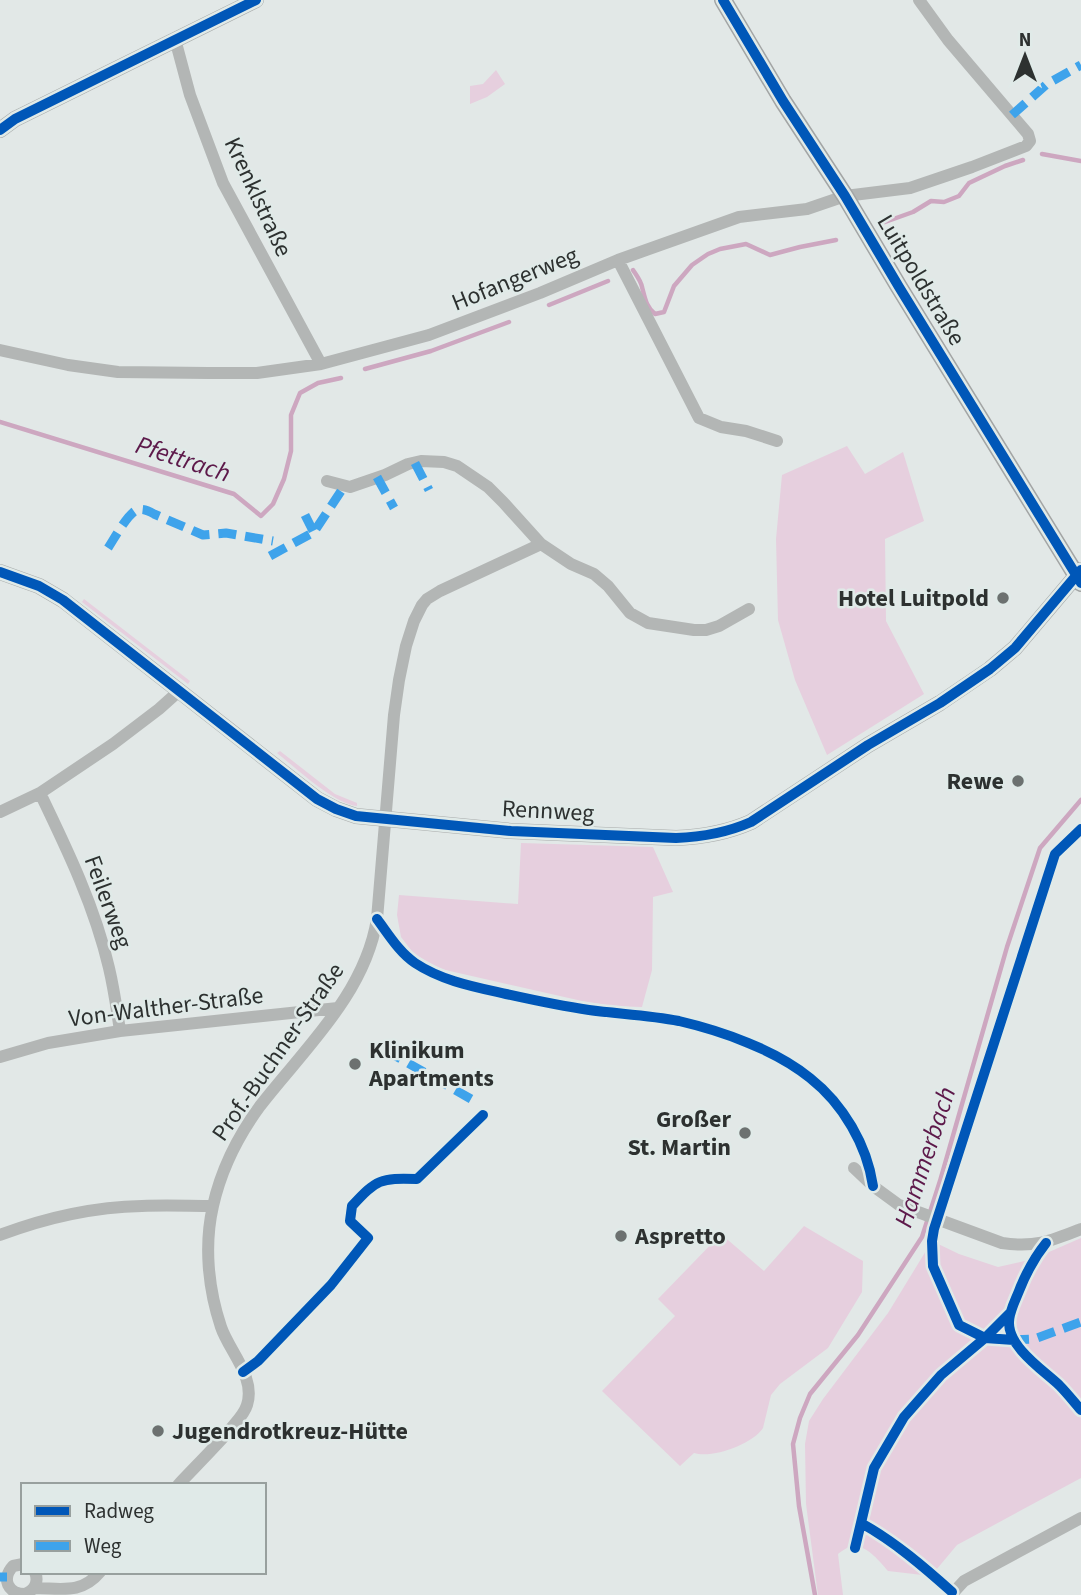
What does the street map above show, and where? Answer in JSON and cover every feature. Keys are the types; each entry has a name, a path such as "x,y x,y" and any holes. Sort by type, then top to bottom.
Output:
{"main road":[{"path":"0,130 15,119 256,0"},
{"name":"Luitpoldstraße","path":"723,0 1079,576"},
{"name":"Rennweg","path":"0,572 39,586 63,600 317,799 336,809 356,816 511,831 676,838 734,830 767,813 868,745 940,703 990,669 1015,648 1079,576"}],"street":[{"name":"Hofangerweg","path":"0,350 68,365 118,372 257,373 321,364 429,335 618,260 739,217 807,209 845,196 910,188 1026,146 1031,141 1028,134 948,40 919,0"},
{"name":"Krenklstraße","path":"175,39 191,95 223,183 321,364"},
{"path":"618,260 699,418 720,427 746,431 777,441"},
{"path":"327,481 350,487 415,463 444,462 457,466 488,487 541,544 571,564 594,574 608,586 630,613 648,623 706,630 719,626 748,609"},
{"name":"Prof.-Buchner-Straße","path":"180,1483 215,1446 247,1405 248,1381 226,1342 209,1270 208,1247 213,1206 224,1168 254,1115 338,1008 361,970 375,935 394,715 406,646 414,621 427,598 453,583 541,544"},
{"path":"0,812 40,793 113,744 178,692"},
{"name":"Feilerweg","path":"40,793 65,845 96,926 109,966 120,1031"},
{"name":"Von-Walther-Straße","path":"0,1057 48,1043 120,1031 338,1008"},
{"path":"854,1168 899,1205 1002,1243 1046,1243 1081,1229"},
{"path":"0,1236 43,1220 100,1210 140,1206 213,1206"},
{"path":"951,1595 964,1581 1081,1518"},
{"path":"21,1564 9,1570 6,1577 10,1590 20,1594 34,1588 77,1588 88,1584 98,1574"},
{"path":"34,1588 36,1574"}],"shaded area":[{"path":"496,70 505,84 487,97 470,104 470,86 483,84"},
{"path":"847,446 865,474 903,452 924,521 885,539 886,621 924,694 827,755 795,680 778,620 776,539 782,475"},
{"path":"84,599 190,681 188,684 82,602"},
{"path":"280,751 335,794 357,803 357,806 337,799 327,792 277,753"},
{"path":"521,843 653,847 673,892 653,897 652,970 642,1007 582,1001 441,969 414,954 401,937 397,915 399,895 518,904"},
{"path":"804,1226 863,1261 862,1292 828,1348 780,1384 771,1395 763,1428 758,1434 732,1449 711,1454 694,1453 680,1466 602,1391 675,1316 658,1299 721,1234 764,1271"},
{"path":"1081,1238 1081,1478 957,1545 931,1576 888,1571 864,1549 854,1546 847,1548 838,1554 843,1595 818,1595 806,1504 805,1444 809,1421 888,1313 932,1241 959,1254 998,1267 1033,1259"}],"waterway":[{"name":"Pfettrach","path":"1042,154 1081,161"},
{"name":"Pfettrach","path":"885,222 913,212 931,201 944,202 959,196 969,183 1023,160"},
{"name":"Pfettrach","path":"633,270 641,283 645,299 655,314 664,312 674,286 692,265 720,249 746,244 770,255 836,240"},
{"name":"Pfettrach","path":"549,305 608,281"},
{"name":"Pfettrach","path":"365,369 431,351 509,322"},
{"name":"Pfettrach","path":"0,422 234,494 261,516 273,504 284,479 291,451 291,415 300,393 318,383 341,378"},
{"name":"Hammerbach","path":"815,1595 799,1506 793,1444 800,1418 810,1394 858,1335 922,1237 1007,947 1040,848 1081,800"}],"marked path":[{"path":"1012,115 1047,84 1081,65"},
{"path":"415,463 429,490"},
{"path":"377,477 394,508"},
{"path":"270,556 314,532 345,485"},
{"path":"108,548 133,512 141,509 203,535 226,533 273,541"},
{"path":"305,515 316,537"},
{"path":"385,1050 478,1103"},
{"path":"1011,1340 1034,1339 1081,1322"},
{"path":"0,1577 7,1577"}],"cycle path":[{"path":"0,130 15,119 256,0"},
{"path":"723,0 1081,583"},
{"path":"0,572 39,586 63,600 317,799 336,809 356,816 511,831 676,838 714,834 751,822 868,745 940,703 990,669 1015,648 1081,570"},
{"path":"1014,1340 985,1338 959,1325 933,1266 932,1241 1055,854 1081,829"},
{"path":"377,919 409,959 447,979 558,1005 679,1021 713,1030 765,1050 810,1078 833,1100 852,1126 859,1141 873,1186"},
{"path":"243,1372 258,1361 331,1285 368,1238 350,1221 352,1206 380,1182 417,1179 483,1115"},
{"path":"1046,1243 1024,1278 1009,1318 1010,1331 1020,1349 1059,1385 1081,1410"},
{"path":"855,1548 874,1468 904,1417 941,1375 1010,1313"},
{"path":"861,1523 920,1564 952,1592"}],"place":[{"name":"Hotel Luitpold","path":"1003,598"},
{"name":"Rewe","path":"1018,781"},
{"name":"Klinikum Apartments","path":"355,1064"},
{"name":"Großer St. Martin","path":"745,1133"},
{"name":"Aspretto","path":"621,1236"},
{"name":"Jugendrotkreuz-Hütte","path":"158,1431"}]}
